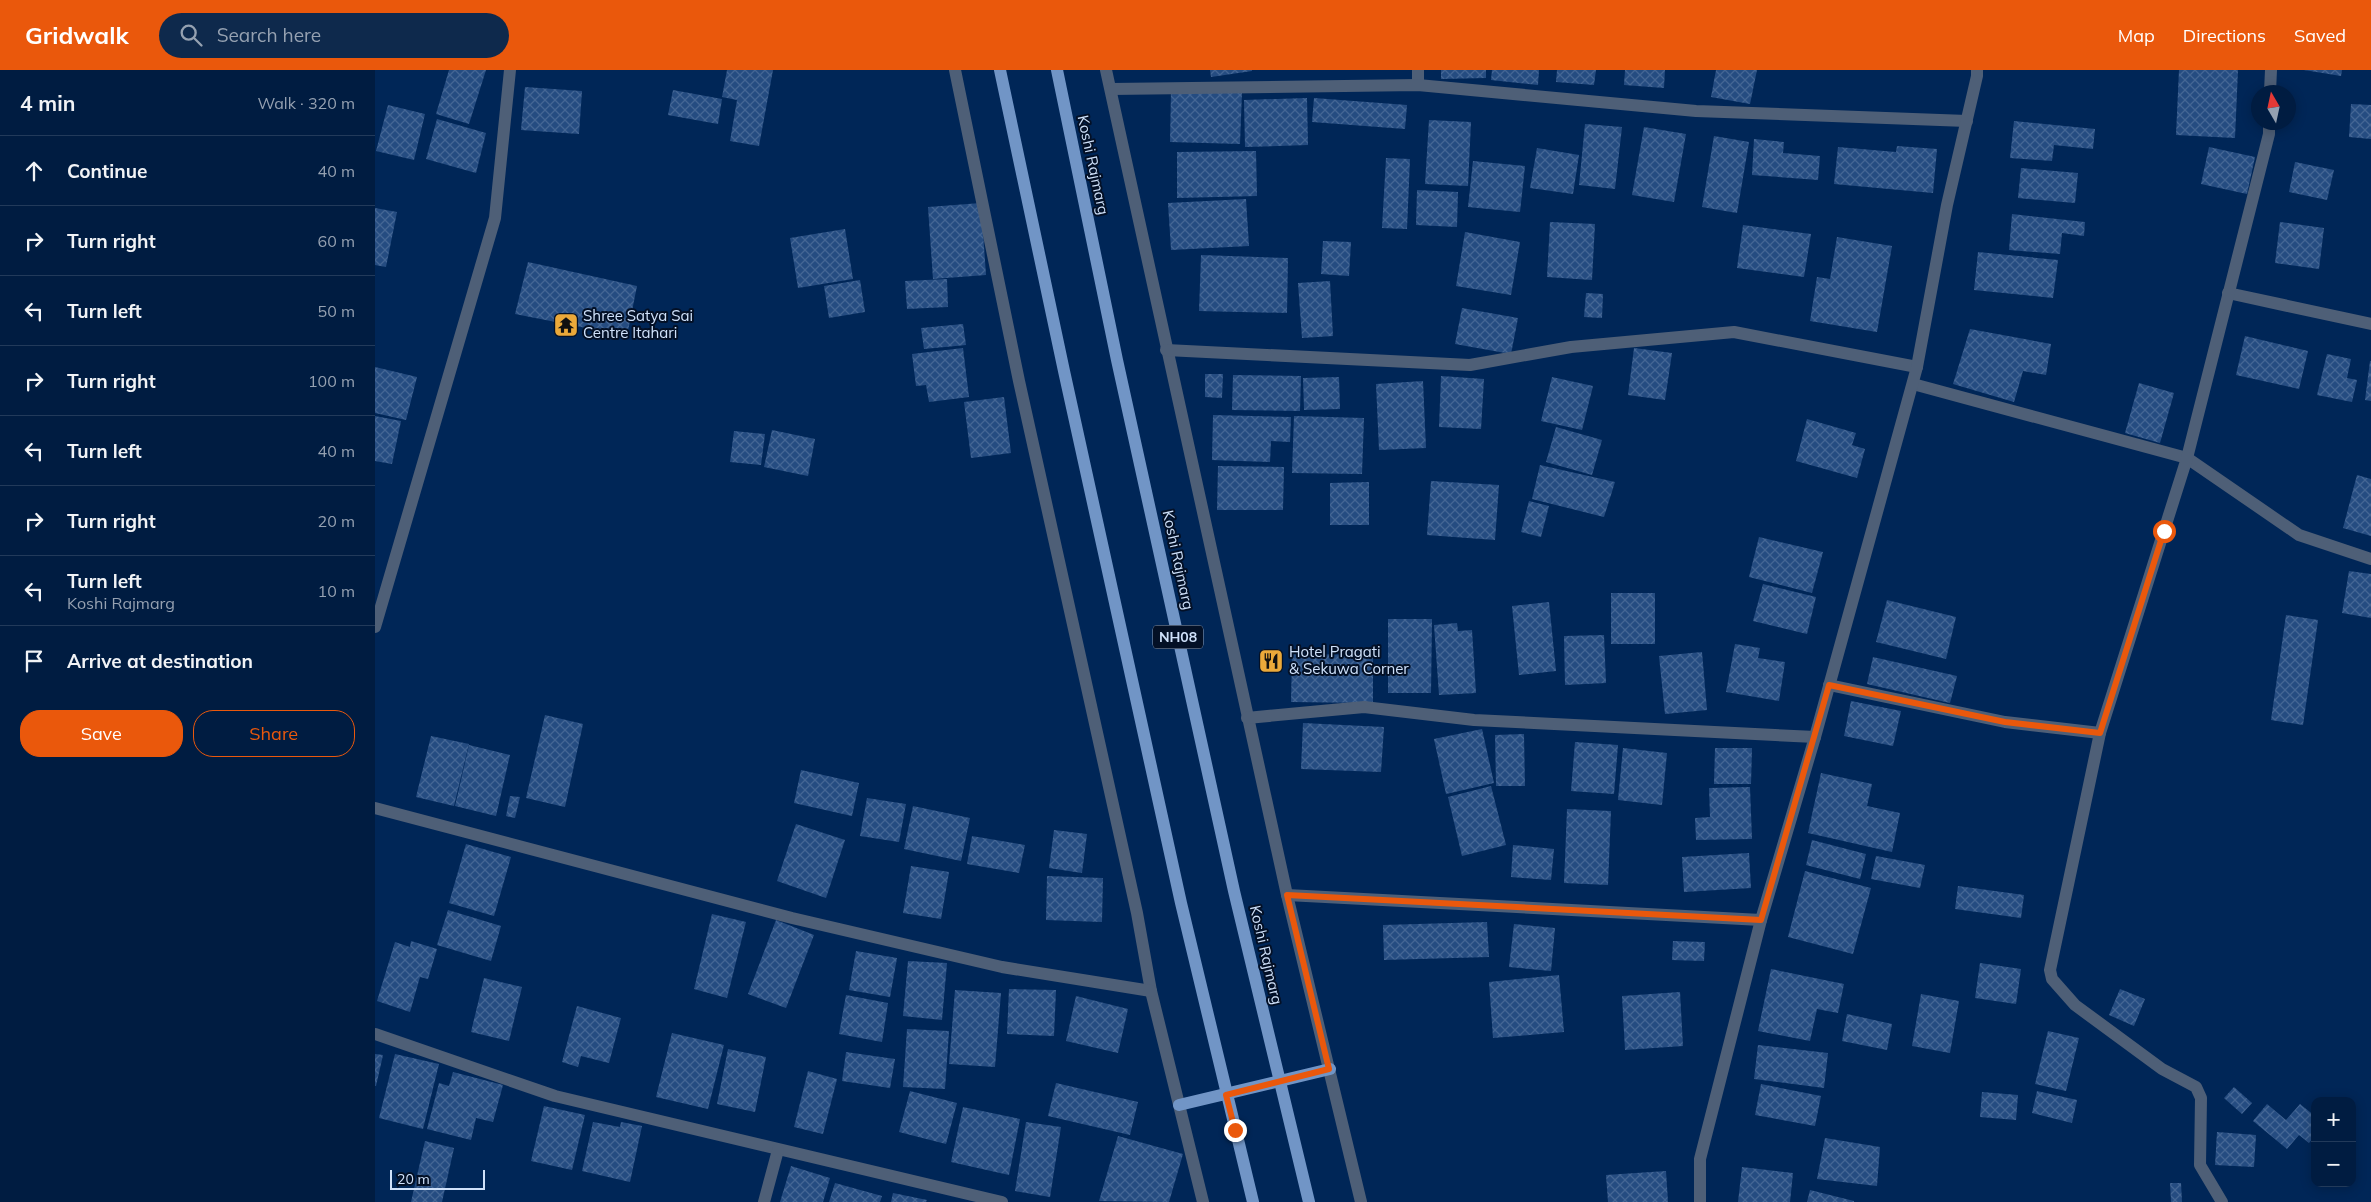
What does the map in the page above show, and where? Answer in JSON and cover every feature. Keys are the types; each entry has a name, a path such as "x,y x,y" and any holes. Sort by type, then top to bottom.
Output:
{"main road":[{"path":"1000,70 1181,903 1253,1202"},
{"name":"Koshi Rajmarg","path":"1057,70 1130,418 1234,891 1309,1202"},
{"path":"1179,1105 1329,1069"}],"street":[{"path":"375,627 495,218 511,70"},
{"path":"955,70 1017,371 1137,913 1151,991 1203,1202"},
{"path":"1107,70 1247,718 1287,895 1361,1202"},
{"path":"1418,70 1418,85"},
{"path":"1700,1202 1700,1158 1761,920 1815,737 1913,384 1947,205 1977,70"},
{"path":"2270,85 2271,70"},
{"path":"1111,89 1418,85 1696,111 1967,121"},
{"path":"2222,1202 2200,1165 2201,1098 2195,1087 2162,1069 2075,1005 2052,979 2050,970 2100,733 2187,458 2269,130"},
{"path":"2228,293 2371,324"},
{"path":"1166,350 1470,365 1571,347 1735,332 1917,367"},
{"path":"1913,384 2187,458 2299,535 2371,560"},
{"path":"1829,685 2005,722 2100,733"},
{"path":"1247,718 1364,707 1474,720 1815,737"},
{"path":"375,808 802,920 1002,967 1151,991"},
{"path":"1287,895 1761,920"},
{"path":"375,1034 555,1096 1002,1202"},
{"path":"764,1202 778,1150"}],"building":[{"path":"449,70 486,70 469,124 436,114"},
{"path":"727,70 773,70 759,146 730,141 737,100 722,97"},
{"path":"1210,70 1252,70 1252,71 1211,77"},
{"path":"1441,70 1486,70 1486,78 1441,79"},
{"path":"1492,70 1539,70 1538,85 1491,80"},
{"path":"1557,70 1596,70 1594,85 1556,82"},
{"path":"1625,70 1665,70 1664,88 1624,85"},
{"path":"1716,70 1757,70 1750,104 1711,97"},
{"path":"2179,70 2238,70 2235,138 2176,135"},
{"path":"2304,70 2342,70 2341,76"},
{"path":"525,87 582,91 579,134 521,130"},
{"path":"673,90 722,99 718,124 668,115"},
{"path":"1171,90 1242,92 1240,144 1170,142"},
{"path":"1307,98 1308,145 1245,147 1244,100"},
{"path":"1314,98 1407,105 1405,129 1312,122"},
{"path":"2351,104 2371,105 2371,139 2349,137"},
{"path":"388,105 425,114 414,160 376,151"},
{"path":"437,119 486,133 476,173 426,159"},
{"path":"1429,120 1471,122 1468,186 1425,184"},
{"path":"2014,121 2095,129 2093,149 2054,145 2052,161 2010,158"},
{"path":"1585,124 1622,127 1615,189 1579,185"},
{"path":"1644,127 1686,134 1674,202 1632,195"},
{"path":"1714,136 1749,142 1737,213 1702,207"},
{"path":"1754,139 1784,142 1783,153 1820,156 1818,180 1752,175"},
{"path":"1897,146 1937,149 1933,193 1834,184 1838,147 1896,152"},
{"path":"2209,147 2255,157 2247,194 2201,184"},
{"path":"1537,148 1579,155 1573,194 1530,188"},
{"path":"1256,151 1257,196 1177,198 1177,152"},
{"path":"1386,158 1410,159 1407,229 1382,228"},
{"path":"1473,161 1525,166 1520,212 1468,207"},
{"path":"2295,162 2334,170 2327,200 2289,192"},
{"path":"2021,168 2078,173 2075,203 2018,198"},
{"path":"1417,190 1458,192 1457,227 1416,225"},
{"path":"1246,199 1249,246 1171,250 1168,203"},
{"path":"981,203 986,275 933,279 928,207"},
{"path":"375,208 397,212 386,267 375,265"},
{"path":"2012,214 2085,222 2084,236 2062,233 2060,254 2009,250"},
{"path":"1550,222 1595,224 1592,280 1547,277"},
{"path":"2280,222 2324,228 2319,269 2275,263"},
{"path":"1743,225 1811,234 1804,277 1737,268"},
{"path":"845,229 853,279 798,288 790,238"},
{"path":"1465,232 1520,242 1511,295 1456,286"},
{"path":"1837,237 1892,246 1877,332 1810,321 1817,277 1830,279"},
{"path":"1323,241 1351,242 1349,276 1321,274"},
{"path":"1978,252 2058,260 2053,298 1974,290"},
{"path":"1201,255 1288,258 1287,313 1199,311"},
{"path":"528,262 637,286 627,336 515,314"},
{"path":"947,279 948,307 907,309 905,281"},
{"path":"860,280 865,312 829,318 824,286"},
{"path":"1330,281 1333,336 1302,338 1298,283"},
{"path":"1586,293 1603,294 1602,318 1584,317"},
{"path":"1462,308 1518,318 1511,354 1455,344"},
{"path":"963,324 966,345 924,349 921,328"},
{"path":"1970,329 2051,344 2046,375 2023,371 2014,402 1953,384"},
{"path":"2245,336 2308,351 2299,389 2236,375"},
{"path":"963,348 969,397 929,402 926,385 916,386 912,354"},
{"path":"1634,348 1672,353 1665,400 1628,395"},
{"path":"2327,354 2351,359 2347,378 2357,380 2352,402 2317,395"},
{"path":"2371,361 2371,401 2365,400"},
{"path":"375,367 417,377 406,420 375,413"},
{"path":"1205,374 1223,374 1222,398 1205,397"},
{"path":"1233,375 1301,376 1300,411 1232,410"},
{"path":"1441,376 1484,379 1481,429 1439,427"},
{"path":"1339,377 1340,409 1304,410 1303,378"},
{"path":"1552,377 1593,386 1582,430 1541,421"},
{"path":"1423,381 1426,448 1379,450 1376,384"},
{"path":"2139,383 2174,393 2160,443 2125,433"},
{"path":"1004,397 1011,453 971,458 964,402"},
{"path":"1213,415 1291,417 1290,442 1271,441 1270,462 1212,460"},
{"path":"375,416 401,421 392,464 375,461"},
{"path":"1294,416 1364,418 1362,474 1292,473"},
{"path":"1807,419 1856,433 1852,445 1865,449 1857,478 1796,461"},
{"path":"1556,427 1602,440 1592,475 1546,462"},
{"path":"772,430 815,439 808,476 764,467"},
{"path":"734,431 765,434 761,465 730,462"},
{"path":"1540,465 1615,482 1604,517 1532,499"},
{"path":"1218,466 1284,467 1283,510 1217,510"},
{"path":"2357,475 2371,479 2371,536 2343,528"},
{"path":"1431,481 1499,485 1495,540 1427,535"},
{"path":"1369,482 1369,525 1330,525 1330,483"},
{"path":"1529,501 1549,506 1541,537 1521,532"},
{"path":"1759,537 1823,552 1812,593 1749,577"},
{"path":"2349,571 2371,574 2371,618 2342,613"},
{"path":"1763,584 1816,597 1807,634 1753,621"},
{"path":"1611,593 1655,593 1655,644 1611,644"},
{"path":"1887,600 1956,617 1946,659 1876,642"},
{"path":"1549,602 1556,671 1519,675 1512,606"},
{"path":"2286,615 2318,620 2303,725 2271,720"},
{"path":"1388,619 1432,619 1431,693 1388,693"},
{"path":"1457,623 1458,631 1472,630 1476,693 1439,695 1434,625"},
{"path":"1604,635 1606,683 1565,685 1564,636"},
{"path":"1735,644 1760,648 1758,658 1785,662 1779,701 1726,692"},
{"path":"1702,652 1707,710 1665,714 1659,656"},
{"path":"1292,654 1373,655 1373,703 1291,702"},
{"path":"1873,657 1957,676 1950,703 1867,684"},
{"path":"1851,701 1901,711 1893,746 1844,736"},
{"path":"545,715 583,724 565,807 526,798"},
{"path":"1303,723 1384,727 1381,772 1301,769"},
{"path":"1482,729 1494,783 1446,794 1434,739"},
{"path":"1524,734 1525,786 1496,786 1495,735"},
{"path":"431,736 469,744 454,806 416,797"},
{"path":"1575,742 1618,745 1614,794 1571,791"},
{"path":"469,745 510,755 496,816 455,806"},
{"path":"1623,748 1667,753 1662,805 1618,800"},
{"path":"1715,748 1752,748 1751,784 1714,784"},
{"path":"801,770 859,783 852,816 794,803"},
{"path":"1821,773 1872,784 1867,806 1900,813 1892,852 1808,833"},
{"path":"1491,786 1506,845 1462,856 1448,797"},
{"path":"1750,787 1752,839 1696,840 1695,818 1710,817 1709,788"},
{"path":"510,796 520,797 515,818 506,816"},
{"path":"867,798 906,804 899,842 860,836"},
{"path":"913,806 970,818 961,861 904,849"},
{"path":"1567,809 1611,811 1608,885 1564,883"},
{"path":"796,824 845,840 826,898 777,881"},
{"path":"1054,830 1087,834 1082,873 1049,868"},
{"path":"972,836 1025,845 1019,873 967,864"},
{"path":"1812,840 1866,854 1860,879 1806,865"},
{"path":"466,844 511,857 494,916 449,903"},
{"path":"1513,845 1554,849 1551,880 1511,877"},
{"path":"1749,853 1751,888 1684,892 1682,857"},
{"path":"1876,856 1925,865 1920,888 1871,879"},
{"path":"911,866 949,872 941,919 903,913"},
{"path":"1805,871 1871,888 1853,954 1788,937"},
{"path":"1047,876 1103,878 1102,922 1046,920"},
{"path":"1958,886 2024,895 2021,918 1955,909"},
{"path":"448,910 501,926 491,961 437,945"},
{"path":"712,914 746,922 727,998 694,989"},
{"path":"776,920 814,935 786,1008 748,994"},
{"path":"1487,922 1489,957 1384,960 1383,925"},
{"path":"1514,924 1555,928 1551,971 1509,967"},
{"path":"411,941 437,949 428,979 420,977 410,1012 377,1001 395,942 410,947"},
{"path":"1673,941 1705,942 1704,961 1672,960"},
{"path":"856,951 897,958 890,997 849,990"},
{"path":"908,961 947,963 942,1020 903,1016"},
{"path":"1980,963 2021,969 2016,1004 1975,998"},
{"path":"1771,969 1844,984 1838,1013 1817,1009 1810,1041 1758,1031"},
{"path":"1559,975 1564,1032 1493,1038 1489,982"},
{"path":"484,978 522,987 509,1041 471,1032"},
{"path":"1009,989 1056,990 1054,1036 1007,1034"},
{"path":"2120,989 2145,999 2134,1026 2109,1015"},
{"path":"955,990 1001,993 995,1067 949,1064"},
{"path":"1680,992 1683,1046 1625,1050 1622,996"},
{"path":"1921,994 1959,1001 1950,1053 1912,1046"},
{"path":"846,995 888,1003 882,1042 839,1034"},
{"path":"1076,996 1128,1009 1118,1053 1066,1041"},
{"path":"577,1006 621,1018 609,1063 581,1056 578,1067 562,1062"},
{"path":"1847,1014 1892,1024 1887,1050 1842,1041"},
{"path":"907,1029 949,1031 945,1089 903,1087"},
{"path":"2048,1031 2079,1038 2066,1091 2035,1084"},
{"path":"672,1033 724,1045 708,1109 656,1097"},
{"path":"1758,1045 1828,1053 1824,1088 1754,1079"},
{"path":"728,1049 766,1057 755,1112 717,1104"},
{"path":"846,1052 895,1059 890,1088 842,1081"},
{"path":"375,1054 383,1055 376,1086 375,1086"},
{"path":"395,1054 439,1064 423,1129 379,1118"},
{"path":"808,1071 837,1079 823,1134 794,1127"},
{"path":"453,1072 503,1085 493,1122 476,1118 471,1140 427,1129 439,1083 449,1086"},
{"path":"1056,1083 1138,1102 1130,1135 1048,1116"},
{"path":"1761,1084 1821,1096 1815,1126 1755,1115"},
{"path":"2234,1087 2252,1103 2242,1114 2224,1098"},
{"path":"910,1091 957,1103 946,1144 899,1132"},
{"path":"2037,1091 2077,1100 2072,1123 2032,1113"},
{"path":"1982,1092 2018,1095 2016,1120 1980,1117"},
{"path":"2267,1104 2286,1120 2300,1104 2311,1113 2311,1141 2309,1143 2299,1135 2287,1149 2253,1121"},
{"path":"544,1106 585,1115 572,1170 531,1161"},
{"path":"963,1107 1020,1119 1009,1175 951,1162"},
{"path":"593,1122 620,1127 621,1122 642,1126 630,1182 582,1171"},
{"path":"1026,1122 1061,1127 1050,1197 1015,1191"},
{"path":"2217,1132 2256,1135 2254,1167 2215,1165"},
{"path":"1118,1136 1183,1154 1169,1202 1099,1201"},
{"path":"1825,1138 1880,1147 1877,1186 1817,1179"},
{"path":"425,1141 454,1148 442,1202 411,1202"},
{"path":"791,1166 830,1178 823,1202 780,1202"},
{"path":"1742,1167 1793,1173 1790,1202 1738,1202"},
{"path":"1666,1171 1668,1202 1608,1202 1606,1175"},
{"path":"835,1183 882,1196 880,1202 829,1202"},
{"path":"2170,1183 2181,1183 2182,1202 2171,1202"},
{"path":"1810,1190 1854,1201 1854,1202 1807,1202"},
{"path":"893,1193 927,1200 926,1202 891,1202"}],"place":[{"name":"Shree Satya Sai Centre Itahari","path":"566,325"},
{"name":"Hotel Pragati & Sekuwa Corner","path":"1271,661"}],"route":[{"path":"1235,1130 1226,1095 1329,1069 1287,895 1497,904 1761,920 1829,685 2005,722 2100,733 2164,531"}]}
